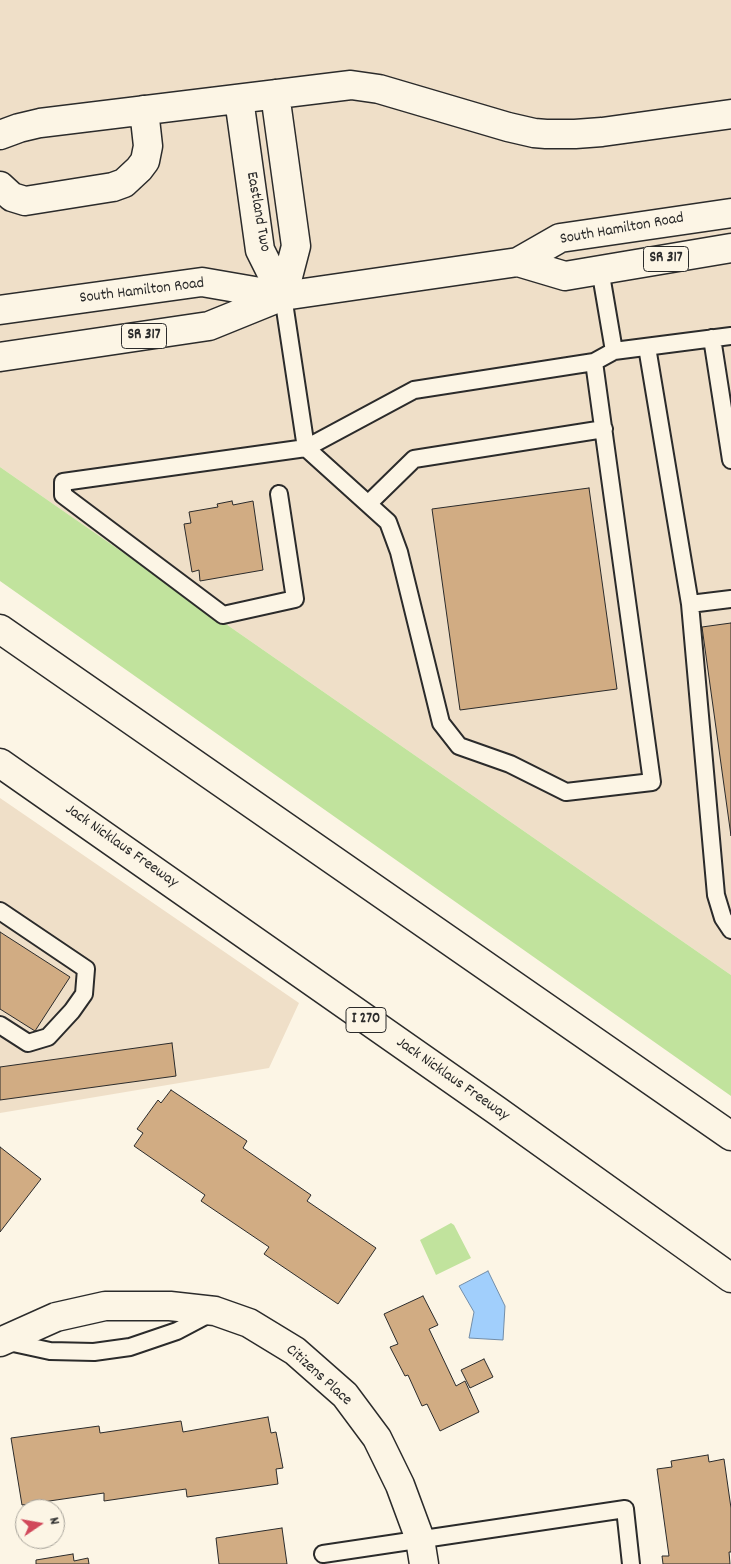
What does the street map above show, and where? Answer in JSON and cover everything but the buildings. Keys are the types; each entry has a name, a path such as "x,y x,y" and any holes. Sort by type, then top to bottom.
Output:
{"main road":[{"path":"0,135 40,123 342,86 370,87 508,127 546,134 602,132 731,114"},
{"name":"Eastland Two","path":"275,94 296,246 284,296"},
{"name":"Eastland Two","path":"239,99 260,250 284,296"},
{"path":"0,186 12,198 25,200 114,187 124,183 145,161 148,146 144,110"},
{"name":"South Hamilton Road","path":"0,357 209,326 284,296 518,262 560,238 731,213"},
{"name":"South Hamilton Road","path":"518,262 565,276 731,248"},
{"name":"South Hamilton Road","path":"0,310 202,282 284,296"},
{"path":"0,629 731,1136"},
{"name":"Jack Nicklaus Freeway","path":"0,763 504,1115 731,1278"},
{"name":"Citizens Place","path":"1,1341 56,1317 105,1306 170,1306 215,1311 249,1323 295,1351 345,1395 377,1438 400,1485 422,1552"}],"lane":[{"path":"600,269 614,351"},
{"path":"284,296 306,448 388,522 399,552 441,722 459,746 510,764 566,792 652,782 594,362"},
{"path":"279,494 295,600 223,615 64,495 63,482 306,448 414,390 594,362 614,351 731,336"},
{"path":"712,338 731,460"},
{"path":"647,347 690,604 716,895 723,918 731,930"},
{"path":"368,504 414,459 604,429"},
{"path":"690,604 731,599"},
{"path":"0,911 86,969 84,994 72,1011 48,1037 28,1043 0,1025"},
{"path":"1,1341 50,1352 94,1352 130,1347 177,1331 215,1311"},
{"path":"323,1554 422,1552 625,1509 631,1564"}],"shaded area":[{"path":"0,0 731,0 731,975 0,467"},
{"path":"0,798 299,1003 269,1068 0,1113"}],"green space":[{"path":"0,467 731,975 731,1096 0,581"},
{"path":"451,1223 454,1225 471,1258 436,1275 420,1240"}],"water":[{"path":"488,1271 505,1306 503,1340 469,1338 474,1312 459,1286"}]}
